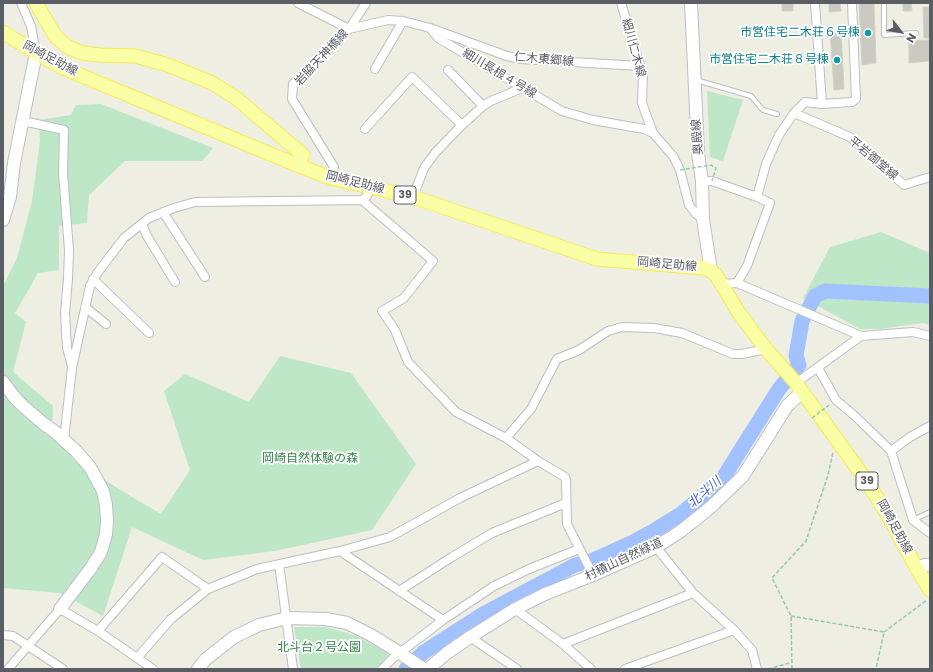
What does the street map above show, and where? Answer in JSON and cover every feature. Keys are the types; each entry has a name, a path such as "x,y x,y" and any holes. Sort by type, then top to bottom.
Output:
{"main road":[{"name":"岡崎足助線","path":"36,3 56,37 68,47 82,53 135,56 168,65 212,83 236,98 303,155 297,165"},
{"name":"岡崎足助線","path":"3,32 63,68 331,178 413,197 597,259 702,268 711,271 716,275 739,313 766,349 794,382 863,476 886,512 930,590"}],"street":[{"path":"3,220 10,197 14,163 36,53 31,26 21,3"},
{"path":"298,3 349,29"},
{"name":"岩脇天神橋線","path":"331,178 334,167 292,99 293,84 349,29 366,3"},
{"name":"細川仁木線","path":"620,3 643,74 642,103 653,133 673,156 680,170 689,205 696,214 703,219"},
{"name":"奥殿線","path":"690,3 698,153 707,181 703,219 711,271"},
{"path":"815,3 822,104"},
{"path":"757,197 766,164 779,135 794,113 805,102 822,104 852,102 856,98 852,3"},
{"name":"細川長根４号線","path":"349,29 388,20 403,21 430,28 438,38 569,114 644,129 653,133"},
{"path":"375,69 403,21"},
{"name":"仁木東郷線","path":"430,28 507,56 521,59 640,66"},
{"path":"448,70 483,106"},
{"path":"365,129 412,77 462,125"},
{"path":"413,197 424,168 462,125 483,106 491,101 522,88"},
{"name":"平岩御堂線","path":"794,113 850,137 904,185 930,177"},
{"path":"23,121 64,130 63,173 69,250 65,313 67,348 72,368"},
{"path":"707,181 768,202 769,206 747,266 737,283"},
{"path":"64,440 72,368 90,286 93,279 124,238 149,218 162,212 195,202 362,200 367,196 371,187"},
{"path":"362,200 433,261 404,298 382,311 394,330 408,362 456,412 506,438 538,461 565,477 567,524 592,573"},
{"path":"162,212 205,277"},
{"path":"142,224 159,258 174,282"},
{"path":"93,279 149,333"},
{"path":"721,284 737,283 861,336 912,332 930,336"},
{"path":"85,307 106,324"},
{"path":"506,438 531,410 558,359 579,350 608,331 622,327 654,328 682,333 733,354 742,354 766,349"},
{"path":"794,382 818,368 861,336"},
{"path":"818,368 836,400 891,451 913,520 930,533"},
{"path":"3,382 24,407 64,440 90,467 103,491 107,521 106,534 100,552 91,568 60,609 8,669"},
{"name":"村積山自然緑道","path":"425,668 470,637 515,609 544,594 656,547 681,531 711,507 743,476 787,406 794,382"},
{"path":"891,451 910,437 930,426"},
{"path":"137,658 171,619 208,589 244,573 390,538 460,498 538,461"},
{"path":"399,591 492,533 566,503"},
{"path":"656,547 693,593 734,630 752,650 757,669"},
{"path":"340,551 442,620"},
{"path":"382,669 392,658 402,655 442,620 494,586 529,569 581,552"},
{"path":"98,631 162,558 208,589"},
{"path":"279,564 293,669"},
{"path":"916,567 930,565"},
{"path":"563,644 693,593"},
{"path":"60,609 98,631 153,669"},
{"path":"515,609 563,644 591,669"},
{"path":"198,669 206,659 234,637 259,625 287,618 326,619 347,623 371,635 425,668"},
{"path":"625,669 734,630"},
{"path":"3,635 13,636 63,669"},
{"path":"470,637 517,669"}],"lane":[{"path":"884,3 884,35 916,33"},
{"path":"694,79 751,96 763,110 777,114"},
{"path":"913,520 930,512"}],"path":[{"path":"680,170 711,165 716,168 707,181"},
{"path":"812,418 828,405"},
{"path":"792,669 791,616 772,578 806,541 828,475 836,439"},
{"path":"876,669 884,632 930,598"},
{"path":"791,616 884,632"},
{"path":"768,669 793,662"}],"green space":[{"path":"707,91 743,100 723,161 710,157"},
{"name":"岡崎自然体験の森","path":"101,104 213,148 202,161 125,161 89,195 87,223 59,226 59,270 38,273 15,313 26,322 13,372 53,406 52,430 73,459 161,514 190,470 164,391 185,374 249,402 280,356 351,373 416,464 372,530 275,551 203,560 132,527 103,616 60,593 3,588 3,286 17,258 32,201 40,141 39,120 71,115 76,105"},
{"path":"881,232 930,253 930,325 923,323 880,329 860,329 803,298 830,247"},
{"name":"北斗台２号公園","path":"294,627 326,627 357,636 386,652 388,656 376,669 301,669"}],"building":[{"path":"782,3 793,3 793,11 782,11"},
{"path":"829,3 840,3 841,11 829,12"},
{"name":"市営住宅二木荘６号棟","path":"859,3 874,3 876,63 862,65"},
{"path":"903,3 911,3 912,11 903,11"},
{"path":"923,7 930,7 930,38 924,38"},
{"name":"市営住宅二木荘８号棟","path":"830,31 841,31 844,89 834,90"},
{"path":"930,40 930,61 909,63 909,41"}],"waterway":[{"name":"北斗川","path":"406,669 424,652 483,614 575,565 591,561 633,542 655,530 681,514 723,478 779,389 799,365 796,356 802,321 815,296 825,291 930,296"}],"place":[{"name":"市営住宅二木荘６号棟","path":"868,33"},
{"name":"市営住宅二木荘８号棟","path":"837,60"}]}
